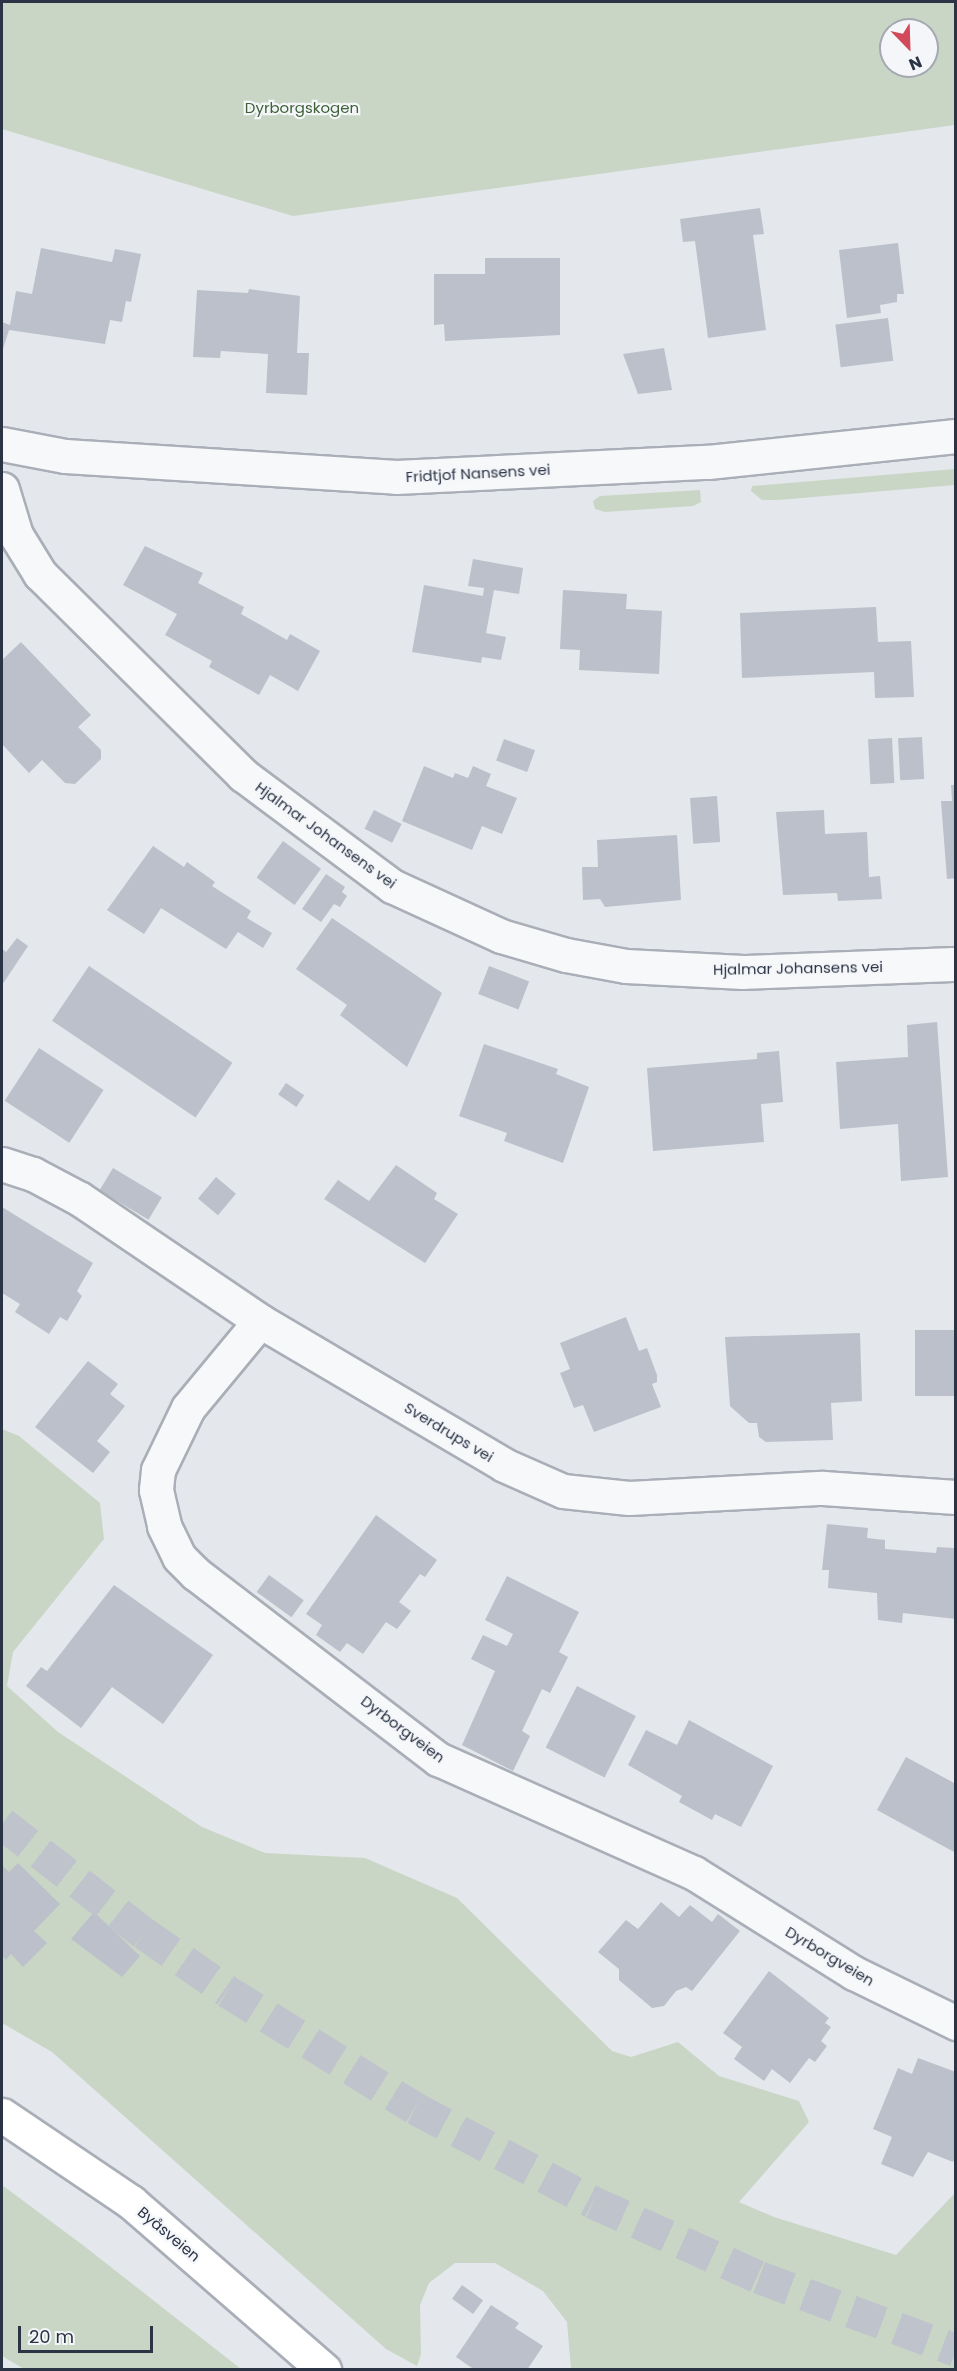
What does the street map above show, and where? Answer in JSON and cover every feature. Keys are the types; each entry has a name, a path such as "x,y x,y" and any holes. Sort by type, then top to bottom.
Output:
{"main road":[{"name":"Byåsveien","path":"2,2115 131,2202 324,2370"}],"street":[{"name":"Fridtjof Nansens vei","path":"3,444 65,456 396,477 708,462 956,436"},
{"path":"2,480 3,444"},
{"name":"Hjalmar Johansens vei","path":"2,489 16,536 40,574 243,775 392,886 501,936 566,955 626,966 743,972 956,964"},
{"name":"Sverdrups vei","path":"2,1164 33,1174 88,1204 260,1321 504,1465 563,1491 628,1498 823,1488 956,1497"},
{"name":"Dyrborgveien","path":"260,1321 188,1408 158,1470 156,1490 164,1526 179,1557 195,1574 438,1759 694,1873 854,1973 956,2023"}],"green space":[{"name":"Dyrborgskogen","path":"2,2 955,2 955,125 293,216 2,129"},
{"path":"955,469 955,485 778,500 762,500 751,491 752,486"},
{"path":"700,490 701,502 693,506 605,512 595,509 593,501 600,496"},
{"path":"2,1429 19,1436 100,1503 104,1539 13,1652 7,1686 58,1732 202,1827 265,1853 365,1858 457,1898 612,2051 631,2057 678,2042 719,2076 799,2101 809,2122 739,2202 774,2217 896,2255 955,2193 955,2369 571,2369 567,2322 543,2291 495,2263 455,2263 429,2283 420,2305 421,2354 417,2366 386,2349 52,2052 2,2023"},
{"path":"2,2185 241,2369 24,2369 2,2356"}],"building":[{"path":"760,208 764,234 753,235 766,330 708,338 695,241 683,242 680,219"},
{"path":"898,243 904,294 897,294 897,302 880,305 881,313 847,318 839,250"},
{"path":"41,248 112,262 115,249 141,254 131,302 126,301 122,322 110,320 105,344 9,330 2,352 2,322 10,325 16,291 32,294"},
{"path":"485,258 560,258 560,335 445,341 444,324 434,325 434,274 485,274"},
{"path":"249,289 300,296 297,353 309,353 307,395 266,393 268,354 221,351 220,358 193,357 197,290 248,293"},
{"path":"888,318 893,361 841,367 835,324"},
{"path":"664,348 672,390 638,394 623,354"},
{"path":"145,546 203,573 198,583 244,607 241,614 287,640 290,634 320,651 298,691 270,675 259,695 209,667 212,661 165,635 177,614 123,585"},
{"path":"473,559 523,568 519,594 494,590 486,633 506,637 501,660 482,657 481,663 412,652 424,585 483,596 484,588 468,586"},
{"path":"563,590 627,594 626,609 662,611 659,674 579,670 580,650 560,649"},
{"path":"876,607 878,642 911,641 914,697 875,698 874,672 742,678 740,613"},
{"path":"21,642 91,715 78,727 101,750 101,759 75,784 65,783 42,760 29,773 2,744 2,660"},
{"path":"922,737 924,779 900,780 898,738"},
{"path":"892,738 894,783 870,784 868,739"},
{"path":"504,739 535,750 527,772 496,761"},
{"path":"424,766 453,778 455,773 468,778 473,766 491,774 486,786 517,798 502,834 482,826 472,850 402,821"},
{"path":"951,785 956,785 956,878 947,879 941,801 952,801"},
{"path":"717,796 720,842 693,844 690,798"},
{"path":"374,810 402,824 392,843 364,829"},
{"path":"824,810 825,834 867,832 869,877 880,876 882,899 838,901 837,893 783,895 776,812"},
{"path":"677,835 681,900 605,907 600,899 583,900 582,867 598,867 597,840"},
{"path":"283,841 321,869 295,905 257,877"},
{"path":"153,846 184,867 187,862 215,882 212,886 251,911 247,918 272,933 263,948 238,932 226,949 161,908 144,934 107,910"},
{"path":"326,874 345,887 342,892 347,896 340,907 334,904 321,922 302,909"},
{"path":"332,918 442,993 407,1067 340,1015 347,1005 296,969"},
{"path":"17,938 28,946 2,985 2,949 6,952"},
{"path":"89,966 232,1063 196,1117 52,1021"},
{"path":"489,966 529,981 518,1009 478,994"},
{"path":"937,1022 948,1177 901,1181 898,1124 840,1129 836,1062 908,1057 907,1025"},
{"path":"484,1044 558,1069 556,1074 589,1087 563,1163 504,1141 507,1133 459,1116"},
{"path":"39,1048 104,1090 69,1143 5,1101"},
{"path":"779,1051 783,1102 761,1104 764,1142 653,1151 647,1068 757,1059 757,1053"},
{"path":"286,1083 304,1095 296,1107 278,1095"},
{"path":"396,1165 437,1193 434,1199 458,1214 425,1263 324,1199 338,1180 369,1201"},
{"path":"113,1168 162,1197 148,1220 100,1190"},
{"path":"216,1177 236,1194 218,1215 198,1198"},
{"path":"2,1207 93,1263 77,1291 82,1296 67,1321 60,1317 49,1334 15,1312 20,1304 2,1293"},
{"path":"626,1317 639,1351 647,1348 657,1375 657,1382 652,1384 661,1407 594,1432 583,1405 574,1408 560,1373 570,1369 560,1343"},
{"path":"915,1330 956,1330 956,1396 915,1396"},
{"path":"860,1333 862,1401 831,1403 833,1440 766,1442 759,1437 757,1423 749,1423 730,1406 725,1337"},
{"path":"88,1361 118,1384 110,1394 125,1406 97,1441 110,1452 93,1473 35,1427"},
{"path":"376,1515 437,1560 425,1577 420,1574 399,1602 411,1611 397,1629 386,1622 363,1654 347,1643 340,1652 316,1635 322,1625 306,1614"},
{"path":"827,1524 868,1528 867,1538 885,1540 885,1549 936,1553 937,1547 954,1548 956,1619 903,1613 902,1623 878,1620 877,1593 828,1588 829,1570 822,1570"},
{"path":"269,1575 304,1600 291,1617 257,1592"},
{"path":"507,1576 579,1612 559,1652 568,1657 550,1693 542,1689 522,1731 530,1736 513,1771 462,1745 495,1671 471,1659 483,1635 507,1646 513,1634 485,1620"},
{"path":"114,1585 213,1655 163,1724 112,1687 81,1728 26,1686 41,1667 47,1671"},
{"path":"577,1686 636,1716 604,1777 546,1747"},
{"path":"689,1720 773,1766 741,1827 715,1814 712,1820 679,1802 682,1796 628,1765 646,1730 677,1745"},
{"path":"906,1757 956,1784 956,1853 877,1810"},
{"path":"18,1863 60,1904 34,1931 47,1943 23,1967 11,1954 6,1960 2,1956 2,1865 9,1872"},
{"path":"661,1902 679,1917 690,1905 712,1922 718,1914 740,1931 692,1991 686,1987 676,1991 664,2006 652,2008 619,1980 619,1969 598,1952 626,1920 638,1929"},
{"path":"94,1912 140,1956 122,1977 71,1939"},
{"path":"769,1971 829,2018 825,2023 831,2027 821,2041 827,2046 815,2062 809,2058 790,2083 772,2069 764,2081 734,2059 742,2047 723,2033"},
{"path":"918,2058 956,2072 956,2156 953,2162 928,2152 913,2177 881,2164 892,2137 873,2129 898,2068 912,2074"},
{"path":"462,2285 483,2300 473,2314 452,2299"},
{"path":"491,2305 519,2323 515,2328 543,2346 527,2370 475,2370 456,2357"}],"tunnel":[{"path":"2,1823 144,1933 227,1991 415,2108 593,2202 759,2277 956,2350"}]}
